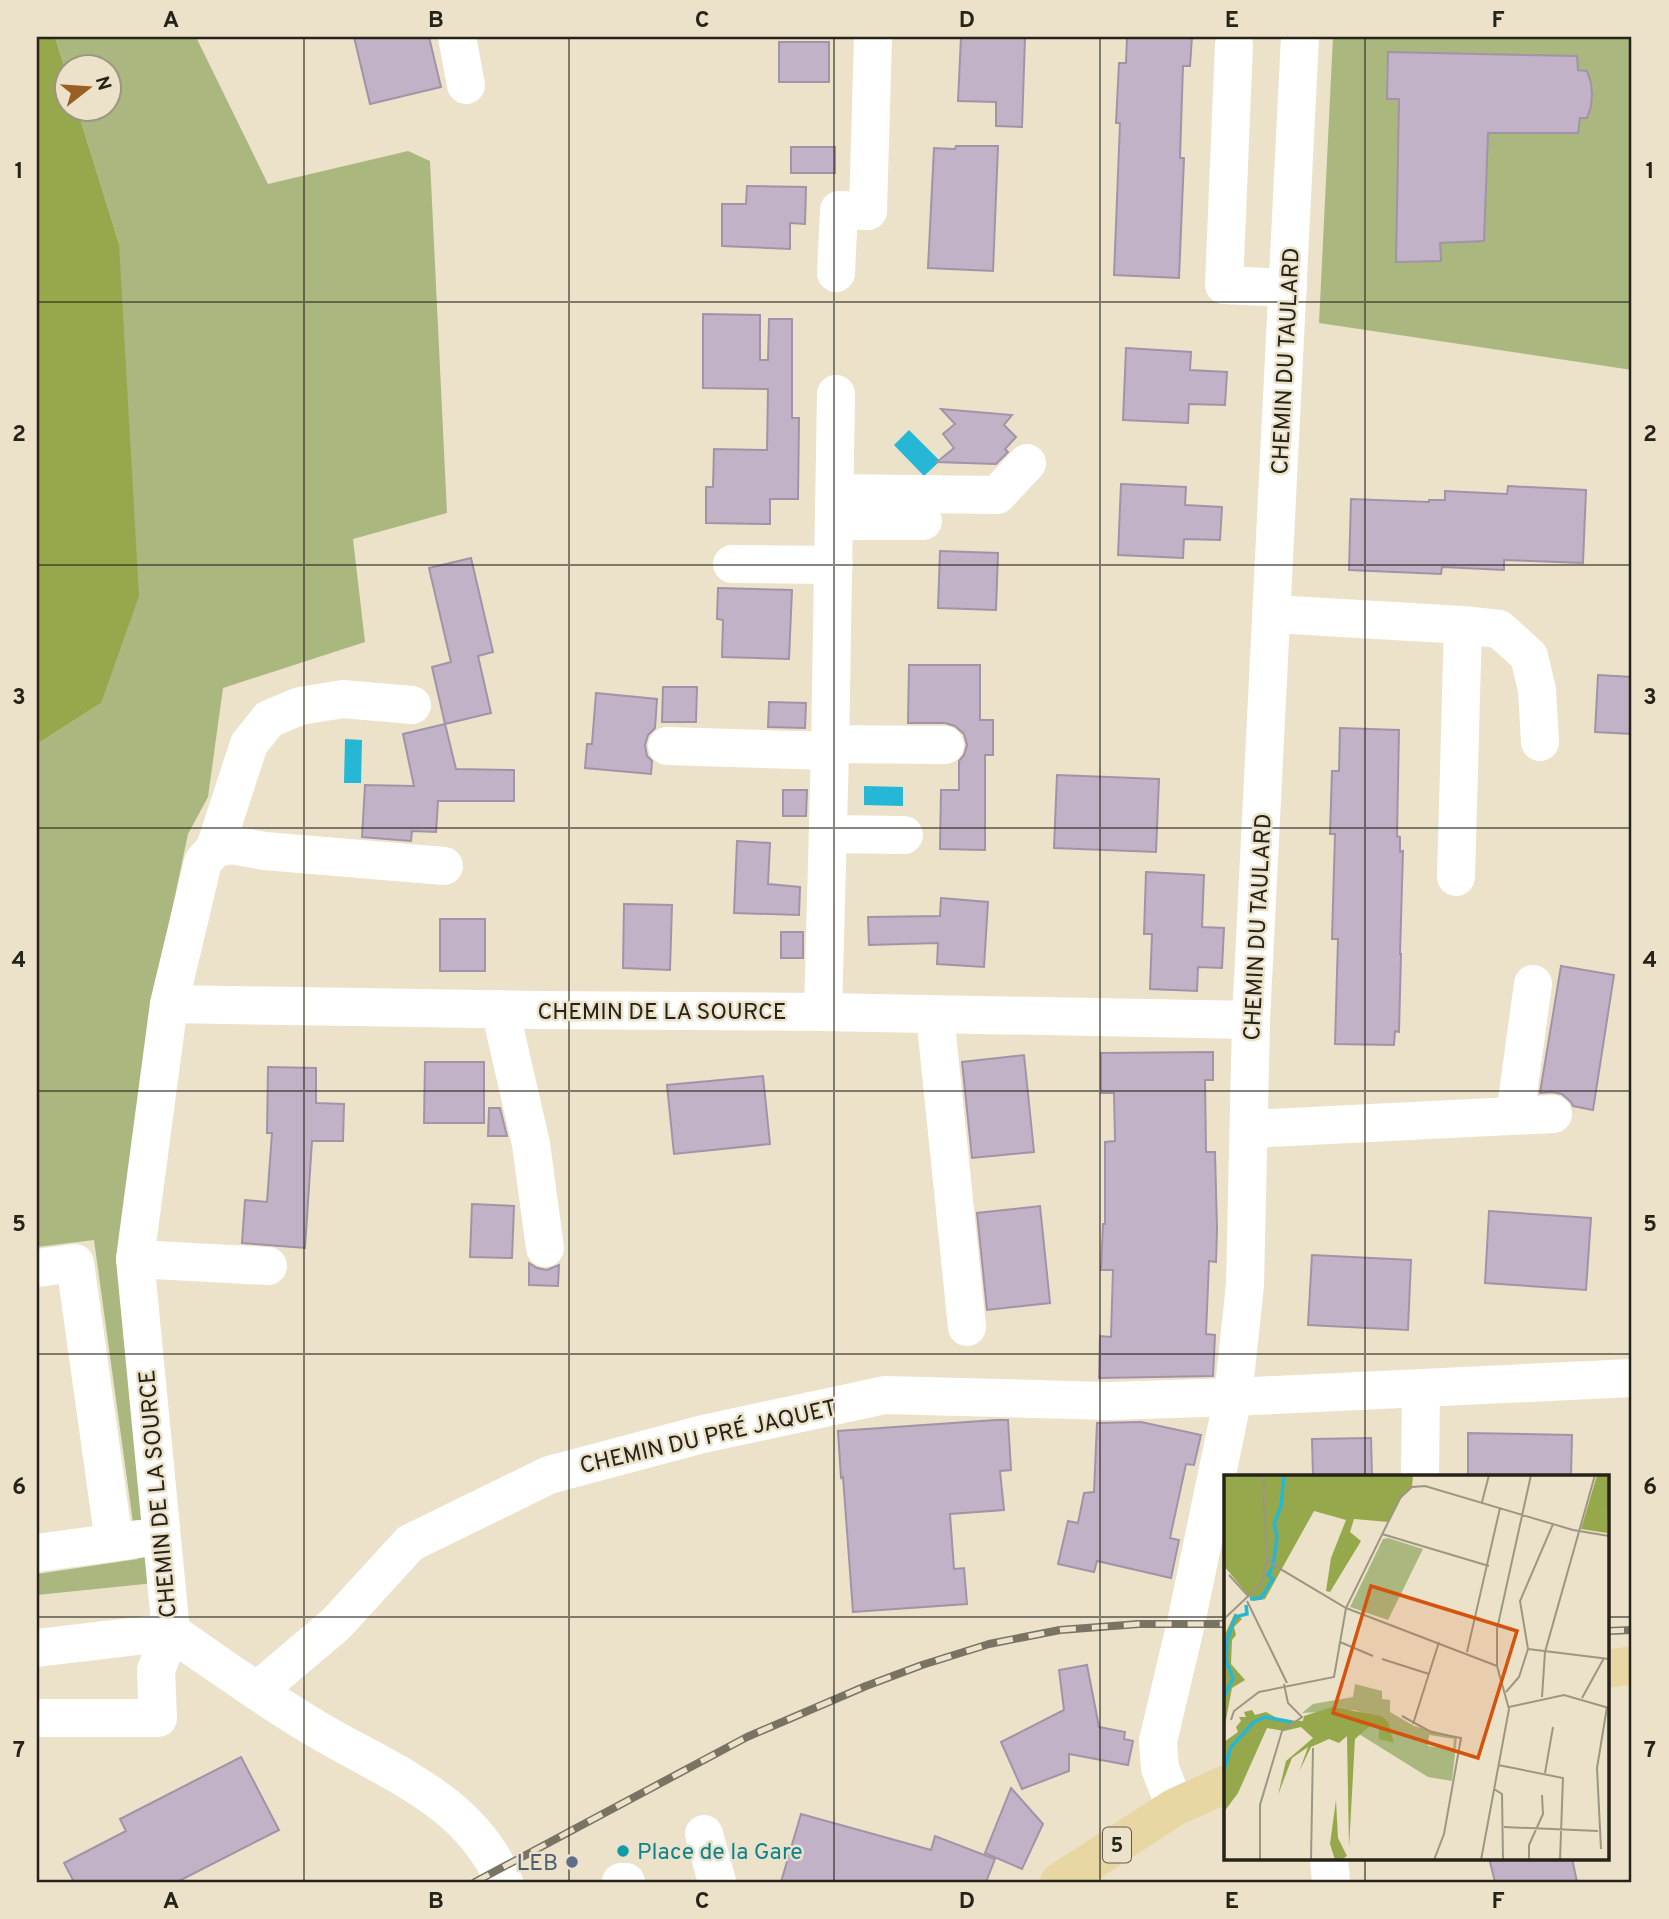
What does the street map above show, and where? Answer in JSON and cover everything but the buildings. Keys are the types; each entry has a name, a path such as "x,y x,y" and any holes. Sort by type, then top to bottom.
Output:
{"main road":[{"name":"5","path":"1059,1882 1175,1807 1224,1785"}],"street":[{"path":"457,37 466,85"},
{"path":"836,273 839,210 868,211 873,37"},
{"name":"CHEMIN DU TAULARD","path":"1175,1807 1160,1768 1158,1741 1186,1623 1233,1397 1245,1284 1251,1020 1300,37"},
{"path":"1234,45 1224,285 1288,288"},
{"path":"823,1012 836,394"},
{"path":"835,507 998,495 1027,463"},
{"path":"835,507 988,521"},
{"path":"732,564 834,565"},
{"path":"1272,614 1499,629 1529,656 1537,690 1540,741"},
{"path":"1456,877 1464,625"},
{"name":"CHEMIN DE LA SOURCE","path":"412,705 343,699 300,706 269,719 249,744 215,848 203,862 169,1004 135,1259 170,1632 312,1727 421,1787 469,1826 497,1868"},
{"path":"667,746 830,748 945,745"},
{"path":"828,834 904,835"},
{"path":"215,848 231,845 265,851 444,866"},
{"path":"1515,1115 1533,984"},
{"name":"CHEMIN DE LA SOURCE","path":"169,1004 1251,1020"},
{"name":"CHEMIN DE LA SOURCE","path":"500,1009 531,1144 545,1248"},
{"path":"935,1015 967,1327"},
{"path":"1250,1129 1553,1114"},
{"path":"135,1259 268,1266"},
{"path":"37,1268 75,1263 114,1542"},
{"name":"CHEMIN DU PRÉ JAQUET","path":"258,1690 336,1624 410,1543 549,1475 703,1434 886,1395 1109,1401 1632,1378"},
{"path":"1420,1475 1421,1388"},
{"path":"37,1553 162,1536"},
{"path":"37,1648 170,1632 156,1670 158,1718 37,1718"},
{"path":"704,1834 717,1882"},
{"path":"1329,1860 1331,1882"}],"green space":[{"path":"37,37 55,37 60,52 52,52 52,122 81,122 119,244 139,596 101,703 37,744"},
{"path":"55,37 196,37 268,184 408,151 430,161 447,513 353,539 365,642 223,688 208,797 188,834 148,1025 125,1295 174,1581 37,1595 37,1574 138,1559 94,1240 37,1247 37,744 101,703 119,244 81,122 122,122 122,52 60,52"},
{"path":"1333,37 1632,37 1632,370 1319,323"}],"water":[{"path":"909,430 940,461 924,476 894,445"},
{"path":"345,739 362,740 361,783 344,783"},
{"path":"864,786 903,787 903,806 864,805"}],"railway":[{"path":"475,1882 747,1737 922,1665 989,1644 1060,1630 1139,1624 1224,1624"},
{"path":"1610,1631 1632,1630"}],"place":[{"name":"Place de la Gare","path":"623,1851"},
{"name":"LEB","path":"572,1862"}]}
